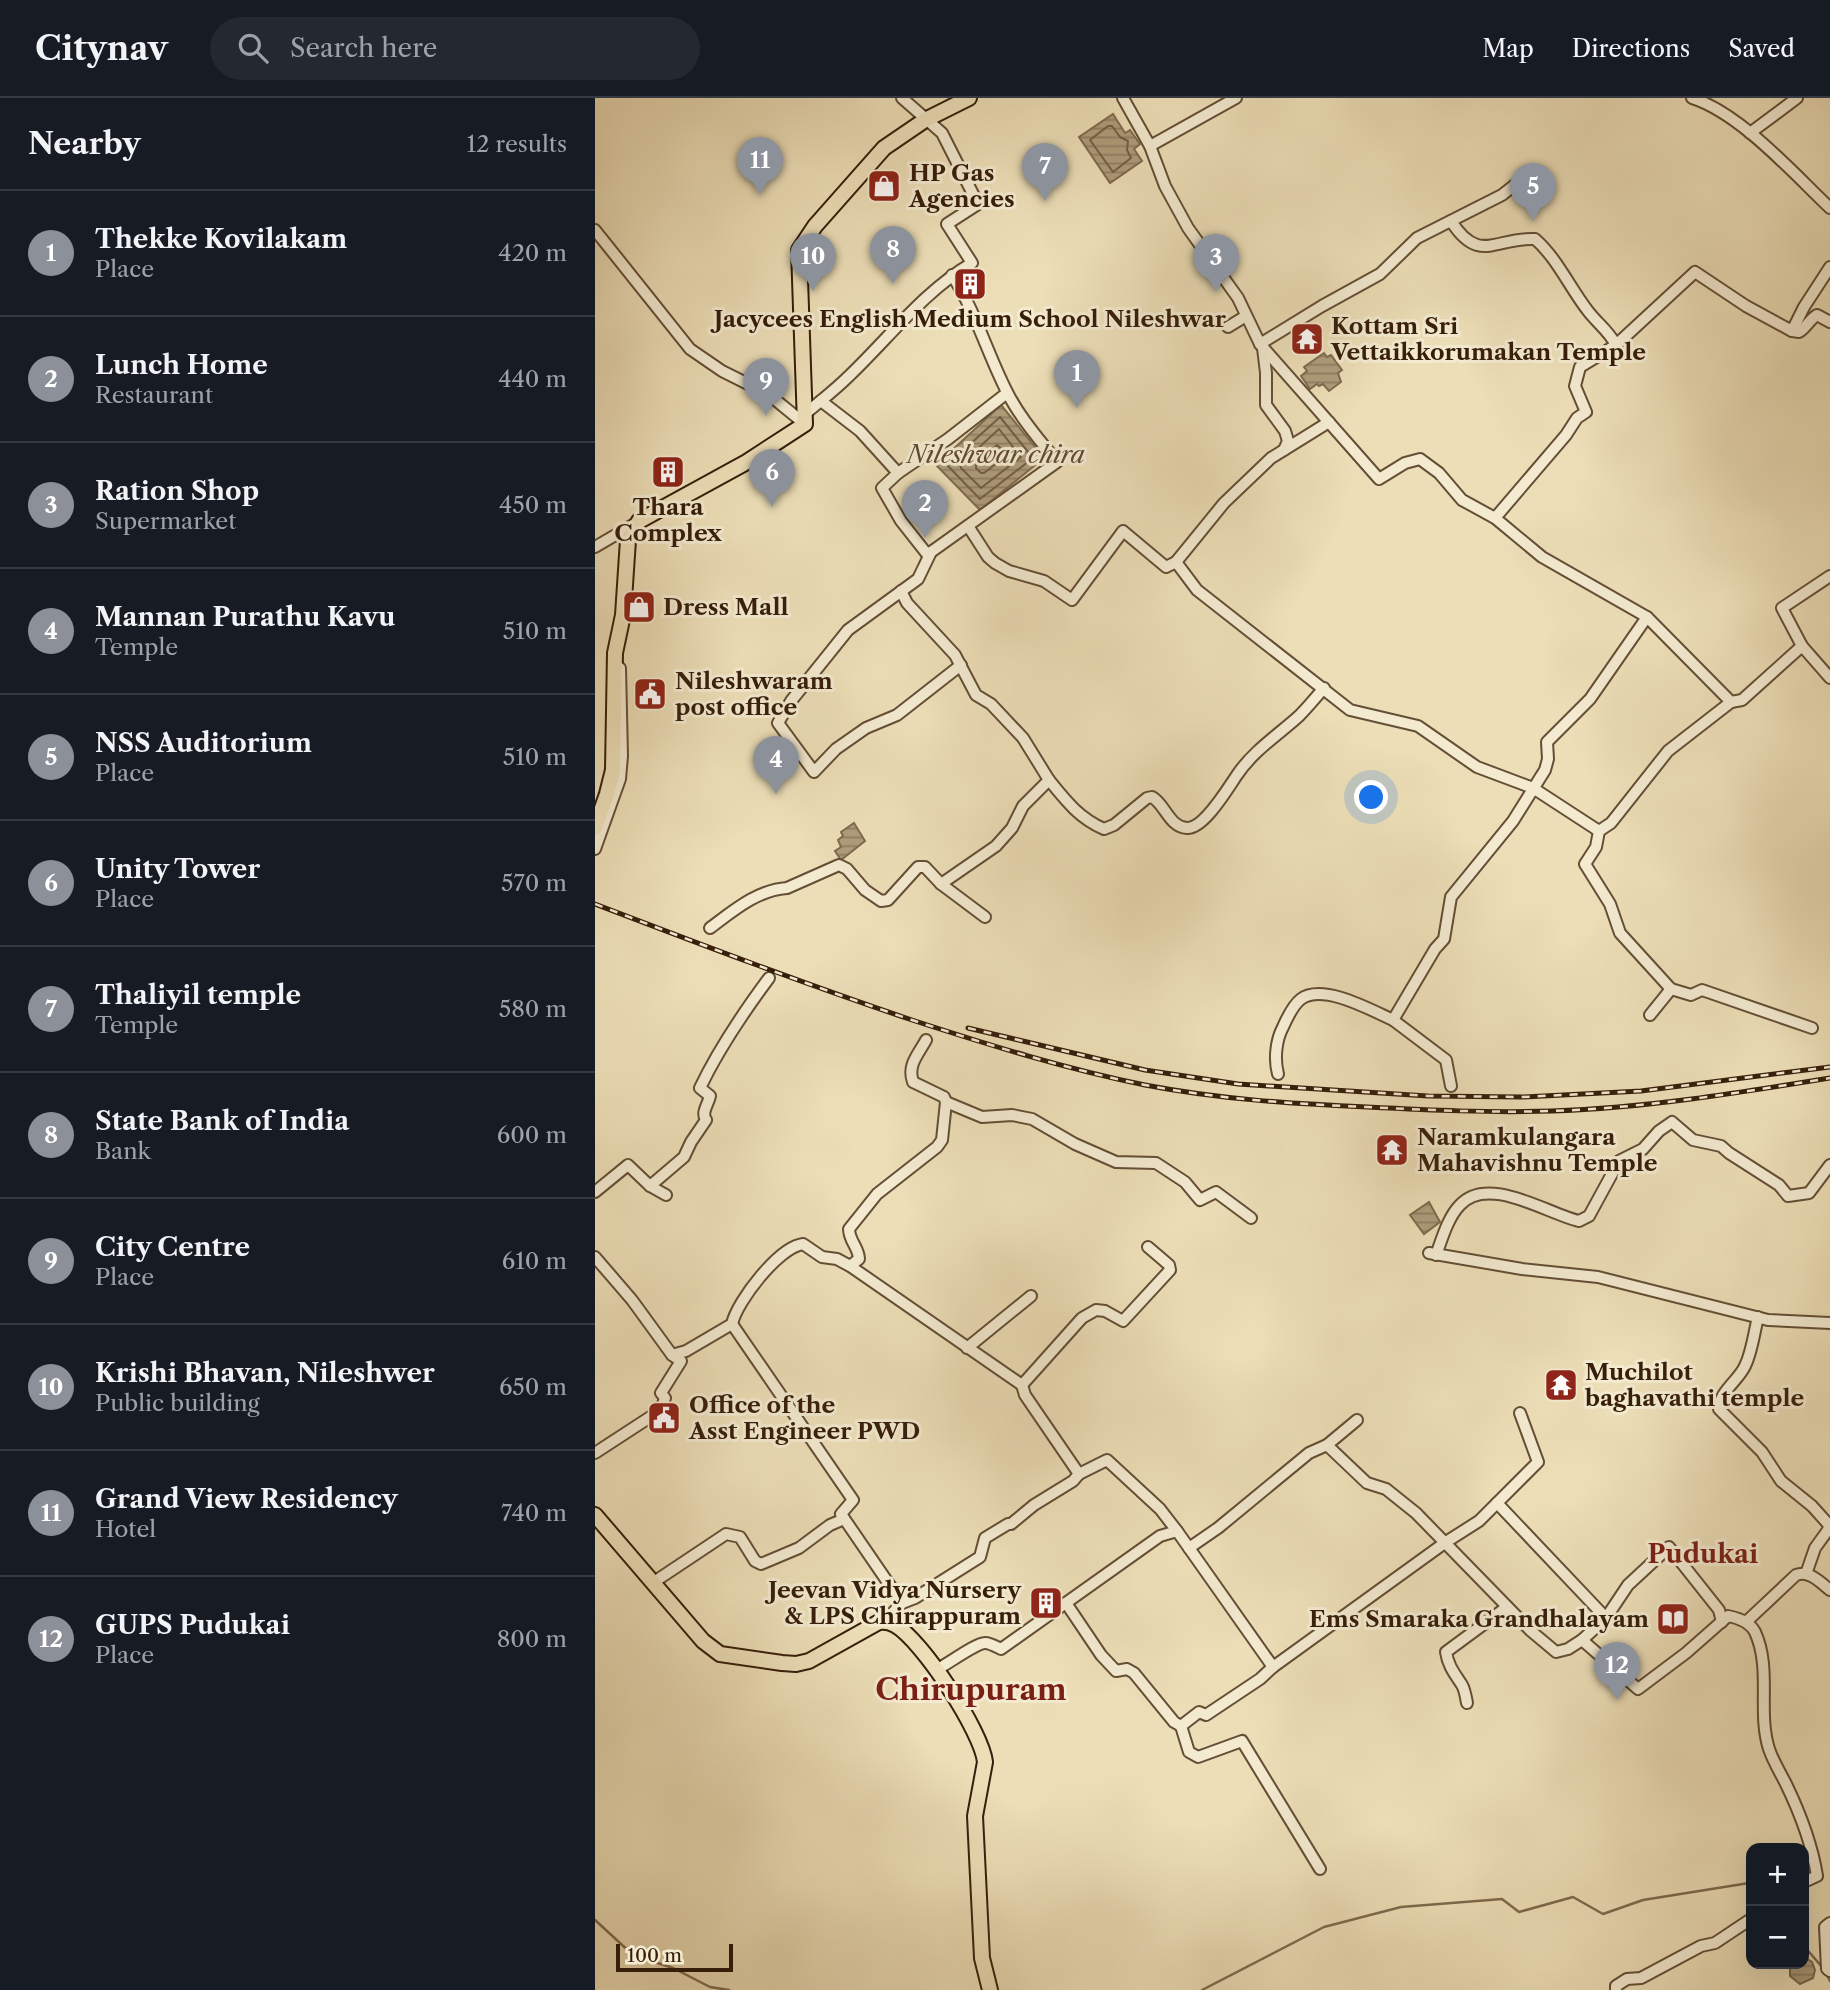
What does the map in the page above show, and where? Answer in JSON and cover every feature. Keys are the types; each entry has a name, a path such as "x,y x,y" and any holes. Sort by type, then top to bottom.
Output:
{"main road":[{"path":"595,828 613,770 615,653 623,615 628,540 639,521 745,463 805,419 799,250 815,226 884,148 925,120 969,98"},
{"path":"597,1520 703,1641 720,1654 796,1664 809,1661 884,1621 906,1633 936,1670 984,1752 985,1762 975,1816 982,1958 990,1990"}],"street":[{"path":"595,230 690,349 722,371 762,389 805,419 952,275 972,263 947,224 978,204 943,133 902,98"},
{"path":"1123,98 1150,146 1165,186 1188,228 1238,298 1261,346 1379,479 1405,463 1420,459 1439,474 1462,500 1495,518 1542,557 1647,617 1731,702"},
{"path":"1150,146 1236,98"},
{"path":"1692,98 1708,103 1750,133 1830,208"},
{"path":"1750,133 1797,98"},
{"path":"1261,346 1380,274 1417,238 1501,195 1530,173"},
{"path":"1451,220 1464,238 1482,247 1492,247 1522,238 1535,239 1542,244 1589,312 1609,332 1616,345"},
{"path":"1792,331 1830,267"},
{"path":"1495,518 1566,435 1577,418 1585,412 1575,386 1580,366 1616,345 1695,272 1746,306 1792,331 1803,330 1809,319 1817,316 1830,322"},
{"path":"952,275 980,328 1007,393 1058,462 927,554 901,521 882,488 898,473 948,439 1007,393"},
{"path":"1228,327 1246,316"},
{"path":"1261,346 1267,384 1266,405 1285,431 1288,441 1284,450"},
{"path":"821,401 860,431 898,473"},
{"path":"968,526 988,557 995,563 1009,571 1044,581 1072,600 1123,531 1166,567 1176,562 1224,503 1272,458 1329,422"},
{"path":"595,547 639,521"},
{"path":"931,551 918,579 848,630 791,701 778,723 814,772 836,749 866,727 897,715 961,666"},
{"path":"1176,562 1197,590 1350,710 1419,726 1485,772 1534,788 1599,831"},
{"path":"1830,576 1782,608 1802,646 1830,678"},
{"path":"901,590 907,603 936,633 961,666 976,695 991,704 1023,738 1067,803 1086,821 1104,829 1114,825 1147,798 1152,797 1160,802 1167,816 1178,825 1185,828 1194,826 1226,795 1248,761 1298,716 1324,688"},
{"path":"1393,1020 1435,949 1444,939 1451,897 1513,821 1545,770 1548,759 1547,742 1590,699 1647,617"},
{"path":"1802,646 1742,700 1731,702 1668,751 1611,823 1599,831 1597,848 1585,864 1610,904 1620,933 1671,989 1691,995 1702,990 1812,1028"},
{"path":"595,849 620,779 621,673 615,653"},
{"path":"941,884 996,846 1011,828 1023,806 1049,780"},
{"path":"710,928 746,901 778,888 787,888 839,866 847,869 865,890 881,901 888,900 918,867 925,867 941,884 985,917"},
{"path":"650,1186 684,1157 706,1120 703,1116 704,1110 710,1096 700,1088 707,1070 744,1010 769,978"},
{"path":"1650,1015 1671,989"},
{"path":"1278,1074 1276,1065 1279,1035 1300,1000 1316,993 1329,995 1393,1020 1446,1060 1451,1086"},
{"path":"850,1266 859,1259 859,1253 849,1236 849,1229 877,1194 937,1147 942,1140 946,1102 944,1097 912,1082 910,1073 911,1063 926,1040"},
{"path":"946,1102 982,1117 1012,1115 1032,1119 1075,1144 1116,1162 1156,1163 1185,1182 1200,1200 1216,1192 1251,1218"},
{"path":"1830,1165 1809,1193 1788,1196 1779,1185 1721,1146 1693,1140 1672,1122 1659,1131 1643,1149 1619,1161 1588,1216 1580,1221 1508,1194 1495,1193 1467,1198 1458,1206 1433,1254 1522,1269 1598,1277 1768,1320 1830,1322"},
{"path":"595,1192 628,1165 650,1186 666,1195"},
{"path":"902,1603 841,1514 853,1500 732,1324 735,1310 779,1256 795,1245 803,1244 822,1257 837,1259 1022,1385 1025,1395 1079,1474"},
{"path":"1022,1385 1082,1318 1096,1310 1105,1311 1123,1321 1170,1270 1169,1265 1148,1247"},
{"path":"595,1257 632,1300 673,1355 681,1361 661,1393 664,1398 661,1410 595,1453"},
{"path":"967,1348 1031,1296"},
{"path":"1758,1317 1745,1367 1730,1385 1719,1409 1762,1452 1781,1481 1812,1506 1829,1525 1815,1548 1806,1574"},
{"path":"673,1355 732,1324"},
{"path":"1181,1726 1199,1712 1206,1715 1218,1708 1446,1542 1479,1521 1538,1462 1520,1413"},
{"path":"1189,1548 1218,1528 1309,1453 1327,1445 1357,1420"},
{"path":"1327,1445 1367,1483 1386,1489 1416,1513 1507,1607 1556,1652 1568,1649 1582,1640 1606,1618 1627,1585 1669,1547 1719,1610 1722,1622"},
{"path":"884,1621 902,1603 915,1598 980,1557 985,1538 1011,1524 1079,1474 1107,1460 1160,1509 1273,1667"},
{"path":"1497,1503 1606,1618"},
{"path":"654,1582 726,1534 740,1537 755,1561 761,1564 799,1549 830,1525 844,1519"},
{"path":"936,1670 954,1661 972,1647 986,1643 1001,1649 1160,1536 1177,1531"},
{"path":"1746,1622 1796,1575 1806,1574 1830,1590"},
{"path":"1066,1603 1101,1655 1116,1671 1127,1669 1134,1673 1166,1714 1181,1726 1189,1752 1198,1757 1241,1741 1320,1869"},
{"path":"1467,1703 1462,1685 1447,1661 1446,1652 1507,1607"},
{"path":"1582,1640 1638,1689 1686,1653 1728,1616 1740,1619 1755,1629 1765,1673 1764,1715 1769,1749 1807,1834 1817,1876"},
{"path":"1809,1880 1830,1871"},
{"path":"1616,1990 1616,1986 1627,1979 1641,1978 1674,1958 1715,1943 1746,1922"},
{"path":"1827,1925 1830,1971"}],"water":[{"path":"1113,114 1125,133 1130,130 1140,144 1134,149 1142,161 1110,183 1079,137"},
{"path":"1324,353 1327,357 1331,355 1342,370 1338,373 1341,382 1329,391 1323,384 1317,384 1310,389 1301,376 1307,371 1304,367"},
{"name":"Nileshwar chira","path":"1001,405 1044,458 980,510 936,465"},
{"path":"854,823 865,841 841,860 835,851 841,847 838,840 843,836 841,832"},
{"path":"1429,1202 1440,1222 1424,1234 1410,1215"},
{"path":"1809,1960 1812,1962 1815,1970 1813,1978 1800,1984 1790,1976 1790,1969 1809,1969"}],"waterway":[{"path":"1202,1990 1324,1927 1401,1907 1502,1899 1519,1912 1573,1897 1603,1914 1643,1900 1746,1883"},
{"path":"595,1920 633,1955 673,1968 710,1987 729,1990"},
{"path":"1809,1952 1822,1967"},
{"path":"1826,1973 1830,1981"}],"railway":[{"path":"595,904 912,1020 1086,1072 1200,1094 1339,1106 1459,1111 1552,1111 1657,1103 1830,1078"},
{"path":"968,1028 1145,1070 1238,1084 1428,1096 1523,1097 1641,1091 1830,1067"}],"place":[{"name":"HP Gas Agencies","path":"884,186"},
{"name":"Grand View Residency","path":"760,195"},
{"name":"Thaliyil temple","path":"1045,201"},
{"name":"NSS Auditorium","path":"1533,221"},
{"name":"State Bank of India","path":"893,284"},
{"name":"Jacycees English Medium School Nileshwar","path":"970,284"},
{"name":"Krishi Bhavan, Nileshwer","path":"813,291"},
{"name":"Ration Shop","path":"1216,292"},
{"name":"Kottam Sri Vettaikkorumakan Temple","path":"1307,339"},
{"name":"Thekke Kovilakam","path":"1077,408"},
{"name":"City Centre","path":"766,416"},
{"name":"Thara Complex","path":"668,472"},
{"name":"Unity Tower","path":"772,507"},
{"name":"Lunch Home","path":"925,538"},
{"name":"Dress Mall","path":"639,607"},
{"name":"Nileshwaram post office","path":"650,694"},
{"name":"Mannan Purathu Kavu","path":"776,794"},
{"name":"Naramkulangara Mahavishnu Temple","path":"1392,1150"},
{"name":"Muchilot baghavathi temple","path":"1561,1385"},
{"name":"Office of the Asst Engineer PWD","path":"664,1418"},
{"name":"Jeevan Vidya Nursery & LPS Chirappuram","path":"1046,1603"},
{"name":"Ems Smaraka Grandhalayam","path":"1673,1619"},
{"name":"GUPS Pudukai","path":"1617,1700"}],"district":[{"name":"Pudukai","path":"1703,1554"},
{"name":"Chirupuram","path":"971,1690"}]}
